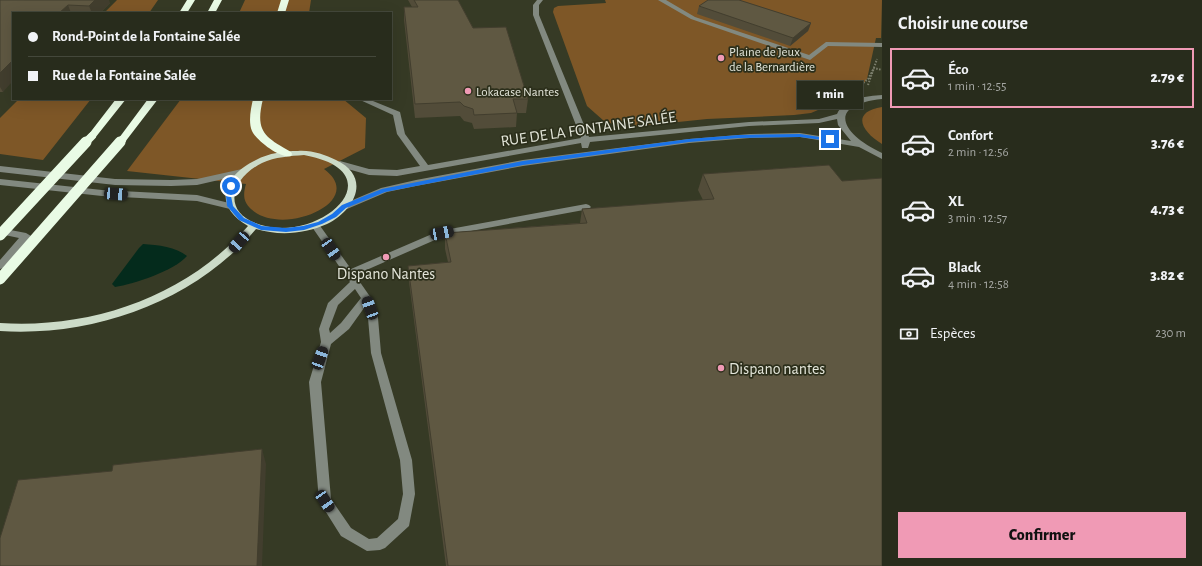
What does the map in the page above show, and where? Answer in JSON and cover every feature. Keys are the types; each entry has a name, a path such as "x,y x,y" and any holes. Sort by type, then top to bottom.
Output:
{"highway":[{"path":"184,12 191,0"},
{"path":"212,12 218,0"},
{"path":"218,12 225,0"},
{"path":"281,12 285,0"},
{"path":"0,235 92,136 120,100"},
{"path":"0,279 122,140 151,100"},
{"path":"258,100 255,111 256,130 268,143 287,154"}],"main road":[{"path":"287,154 312,154 327,158 340,164 351,177 353,186 351,197 344,207 334,216 315,224 286,230 269,229 254,225 237,215 230,206 229,191 234,181 242,172 259,162 287,154"},
{"path":"0,327 55,326 81,323 130,310 170,292 214,265 231,251 254,225"}],"street":[{"path":"540,0 536,6 536,16 586,140 585,148 569,156"},
{"path":"661,0 693,18 810,58 826,44 882,46"},
{"path":"880,96 862,99 852,103 845,109 841,116 843,127 847,133 860,145 882,156"},
{"path":"364,100 397,114 401,134 426,168"},
{"name":"RUE DE LA FONTAINE SALÉE","path":"340,164 369,172 384,173 426,168 586,140 749,124 819,121 841,116"},
{"name":"RUE DE LA FONTAINE SALÉE","path":"344,207 384,190 410,184 523,163 689,141 757,136 800,135 860,145"},
{"path":"0,169 115,182 172,183 197,182 242,172"},
{"path":"0,182 136,196 197,198 230,206"},
{"path":"315,224 352,278 366,298 373,318 376,353 406,460 409,494 404,522 380,544 367,546 346,532 325,501 315,382 326,342 324,329 334,303 352,278 442,233 586,207"},
{"path":"0,231 26,236 0,266"},
{"path":"326,342 345,326 366,298"}],"path":[{"path":"874,68 882,70"}],"shaded area":[{"path":"117,0 158,0 150,12 105,12"},
{"path":"245,0 311,0 309,12 239,12"},
{"name":"Plaine de Jeux de la Bernardière","path":"605,0 882,0 881,38 876,38 867,79 864,83 829,95 818,110 811,113 707,119 630,127 618,126 604,121 587,106 553,12 554,8 558,6 606,3"},
{"path":"18,100 90,100 43,160 0,154 0,118"},
{"path":"180,100 344,100 366,118 365,148 324,169 335,181 336,193 329,204 316,212 299,218 281,220 265,217 251,209 245,201 244,191 246,184 127,171"},
{"path":"882,107 882,144 869,134 862,123 866,113"},
{"path":"143,244 178,250 187,256 181,262 164,272 143,280 115,287 112,284"}],"building":[{"path":"0,0 95,0 89,6 68,5 60,12 12,12 12,61 0,73"},
{"path":"414,0 458,0 473,28 506,27 528,99 513,99 517,113 474,115 473,109 464,106 460,102 415,104 404,7 418,7"},
{"path":"708,0 739,0 811,23 793,38 699,6"},
{"path":"829,165 842,181 882,178 882,566 448,566 408,266 451,262 445,233 587,223 582,209 714,199 703,174"},
{"path":"262,449 257,566 0,566 0,538 18,480 112,471 113,465"}],"place":[{"name":"Plaine de Jeux de la Bernardière","path":"721,58"},
{"name":"Lokacase Nantes","path":"468,91"},
{"name":"Dispano Nantes","path":"386,257"},
{"name":"Dispano nantes","path":"721,368"}],"route":[{"path":"231,186 229,191 230,206 237,215 247,222 261,228 286,230 304,228 320,223 334,216 344,207 384,190 523,163 689,141 750,136 800,135 830,139"}]}
